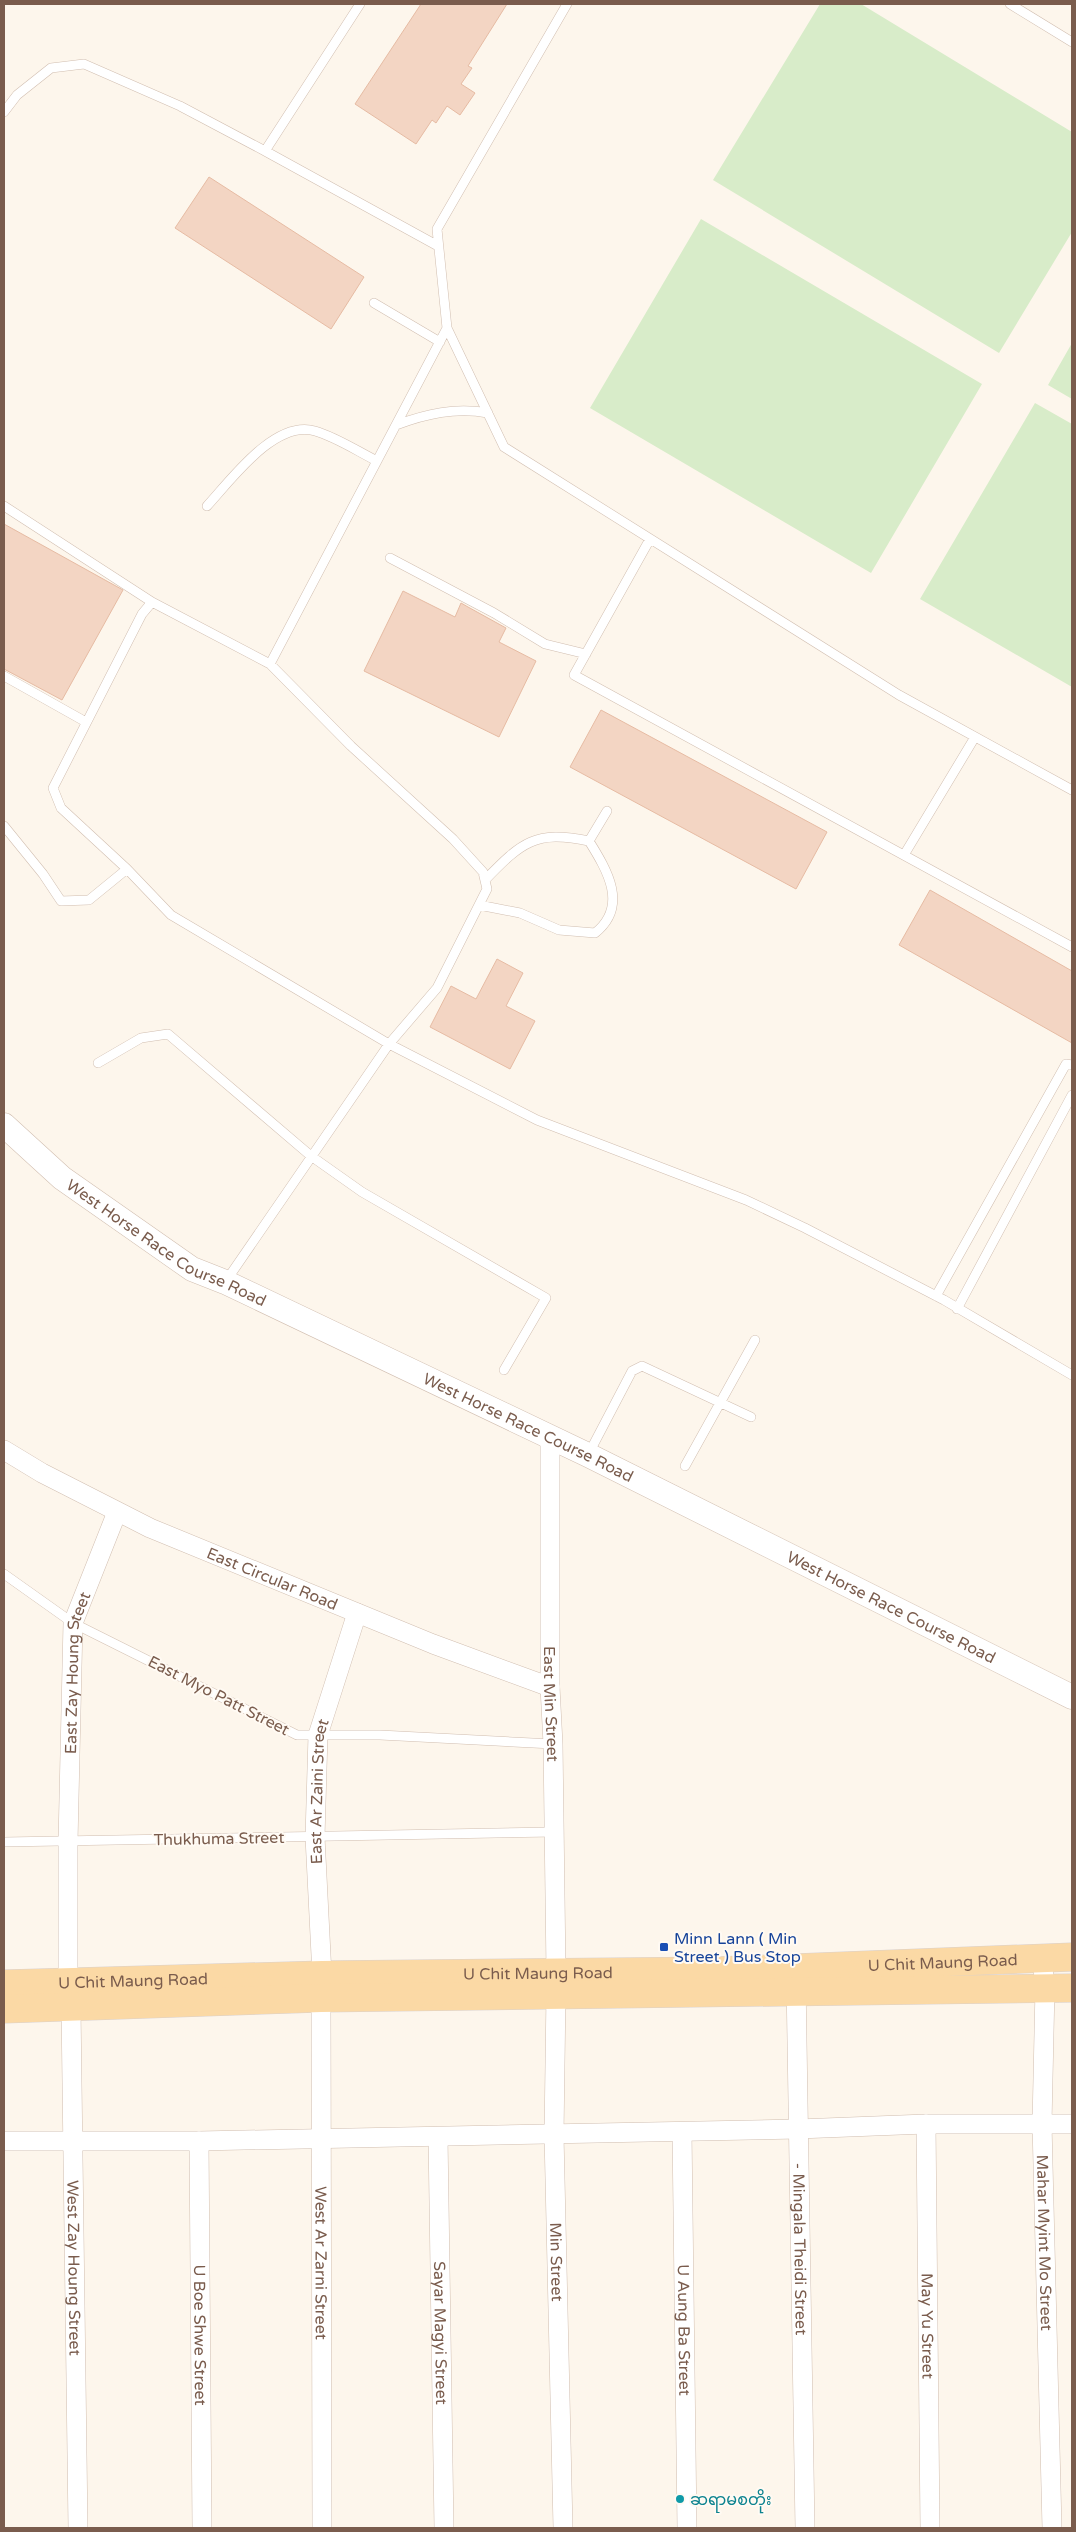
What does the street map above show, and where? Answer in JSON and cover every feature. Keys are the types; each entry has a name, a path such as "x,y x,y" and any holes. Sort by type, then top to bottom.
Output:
{"main road":[{"name":"U Chit Maung Road","path":"796,1980 1072,1957"},
{"name":"U Chit Maung Road","path":"4,1984 68,1980 322,1987 796,1980 1072,1988"},
{"name":"U Chit Maung Road","path":"4,2009 71,2008 322,1987"}],"street":[{"name":"West Horse Race Course Road","path":"4,1125 62,1178 192,1269 225,1282 588,1455 1072,1697"},
{"name":"East Min Street","path":"550,1438 550,1687 553,1744 556,1983"},
{"name":"East Circular Road","path":"4,1450 42,1473 117,1512 357,1613 550,1687"},
{"name":"East Zay Houng Steet","path":"68,1980 68,1842 73,1623 117,1512"},
{"name":"East Ar Zaini Street","path":"322,1987 315,1837 318,1735 357,1613"},
{"name":"Mahar Myint Mo Street","path":"1042,1958 1045,1988 1042,2124 1052,2528"},
{"name":"- Mingala Theidi Street","path":"796,1980 805,2528"},
{"name":"Min Street","path":"556,1983 554,2135 564,2528"},
{"name":"West Ar Zarni Street","path":"322,1987 322,2528"},
{"name":"West Zay Houng Street","path":"71,2008 78,2528"},
{"path":"4,2141 199,2141 554,2135 926,2124 1072,2124"},
{"name":"May Yu Street","path":"926,2124 930,2528"},
{"name":"U Aung Ba Street","path":"682,2132 687,2528"},
{"name":"Sayar Magyi Street","path":"438,2137 444,2528"},
{"name":"U Boe Shwe Street","path":"199,2141 202,2528"}],"lane":[{"path":"265,151 360,4"},
{"path":"567,4 437,229 447,328 504,447 899,695 1072,790"},
{"path":"1010,4 1072,42"},
{"path":"4,112 17,95 51,68 84,64 180,106 438,246"},
{"path":"374,303 440,342"},
{"path":"270,664 447,328"},
{"path":"396,425 428,414 470,410 488,412"},
{"path":"207,506 269,441 289,431 313,430 377,460"},
{"path":"4,506 152,602 270,664 351,746 453,839 483,872 487,888 437,988 389,1044 225,1282"},
{"path":"650,539 574,675 1072,947"},
{"path":"390,558 494,613 545,644 586,654"},
{"path":"152,602 142,614 53,788 61,808 126,869 171,915 389,1044 537,1120 746,1200 936,1296 1072,1374"},
{"path":"4,676 86,722"},
{"path":"904,855 975,737"},
{"path":"589,841 607,811"},
{"path":"4,826 43,874 61,901 89,900 126,869"},
{"path":"479,905 520,914 559,930 596,933 606,924 612,910 612,883 589,841 561,836 534,839 510,855 485,880"},
{"path":"98,1063 141,1038 168,1034 311,1156 362,1192 546,1298 504,1370"},
{"path":"936,1296 1066,1064 1072,1065"},
{"path":"957,1309 1072,1095"},
{"path":"685,1466 755,1340"},
{"path":"588,1455 632,1371 636,1367 642,1366 751,1417"},
{"name":"East Myo Patt Street","path":"4,1574 73,1623 297,1735 380,1735 553,1744"},
{"name":"Thukhuma Street","path":"4,1842 68,1842 190,1837 315,1837 554,1832"}],"green space":[{"path":"820,4 861,4 1072,132 1072,232 999,353 713,180"},
{"path":"701,219 982,384 871,573 590,408"},
{"path":"1072,343 1072,399 1048,385"},
{"path":"1035,403 1072,424 1072,687 920,599"}],"building":[{"path":"421,4 507,4 468,66 472,68 461,84 475,93 460,115 447,106 436,123 432,120 416,144 355,104"},
{"path":"209,177 364,277 331,329 175,228"},
{"path":"4,524 123,590 62,700 4,669"},
{"path":"403,591 455,617 461,603 506,628 499,642 536,661 499,737 364,671"},
{"path":"601,710 827,832 796,889 570,767"},
{"path":"930,890 1072,971 1072,1043 899,945"},
{"path":"497,959 523,973 506,1006 535,1021 510,1069 430,1027 451,986 476,999"}],"place":[{"name":"Minn Lann ( Min Street ) Bus Stop","path":"664,1947"},
{"name":"ဆရာမစတိုး","path":"680,2499"}]}
